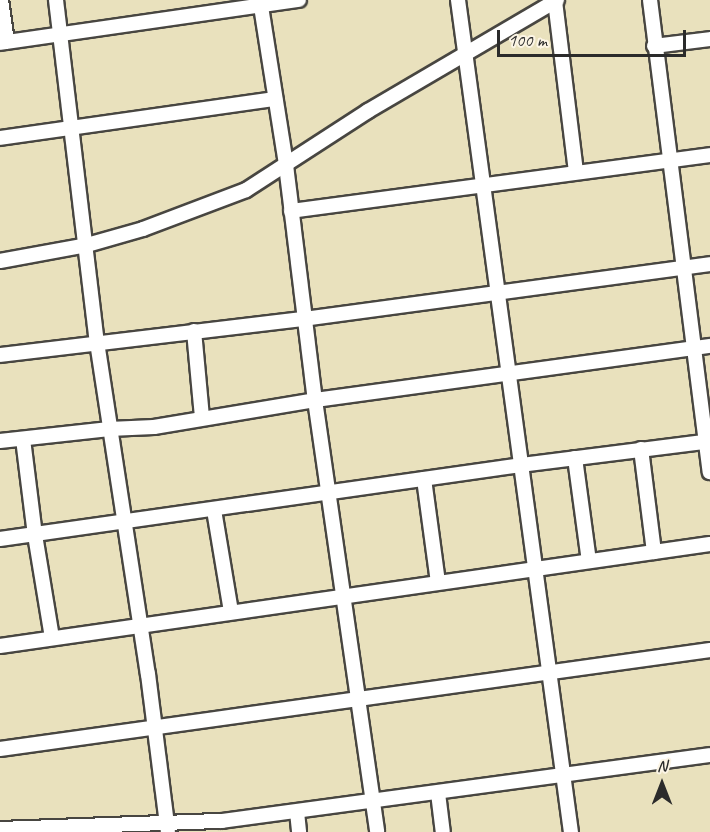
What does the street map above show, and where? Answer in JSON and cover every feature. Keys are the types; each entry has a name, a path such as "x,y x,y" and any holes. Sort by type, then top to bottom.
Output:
{"street":[{"path":"0,0 3,43 260,2 299,0"},
{"path":"56,0 97,342 141,626 168,828"},
{"path":"458,0 571,832"},
{"path":"650,0 693,348 708,441 710,472"},
{"path":"0,261 87,245 143,229 246,190 368,111 556,1 576,171"},
{"path":"260,2 285,165 315,400 377,832"},
{"path":"654,46 710,39"},
{"path":"0,138 275,99"},
{"path":"291,212 576,171 710,155"},
{"path":"0,355 304,319 710,264"},
{"path":"194,331 202,418"},
{"path":"0,441 110,429 154,428 315,400 710,346"},
{"path":"23,439 34,535 52,638"},
{"path":"0,539 521,465 708,441"},
{"path":"641,449 654,552"},
{"path":"575,458 589,561"},
{"path":"424,480 438,582"},
{"path":"214,510 231,612"},
{"path":"0,646 710,544"},
{"path":"0,749 155,730 357,698 710,651"},
{"path":"0,830 168,828 710,755"},
{"path":"438,793 443,832"},
{"path":"297,812 300,832"}]}
